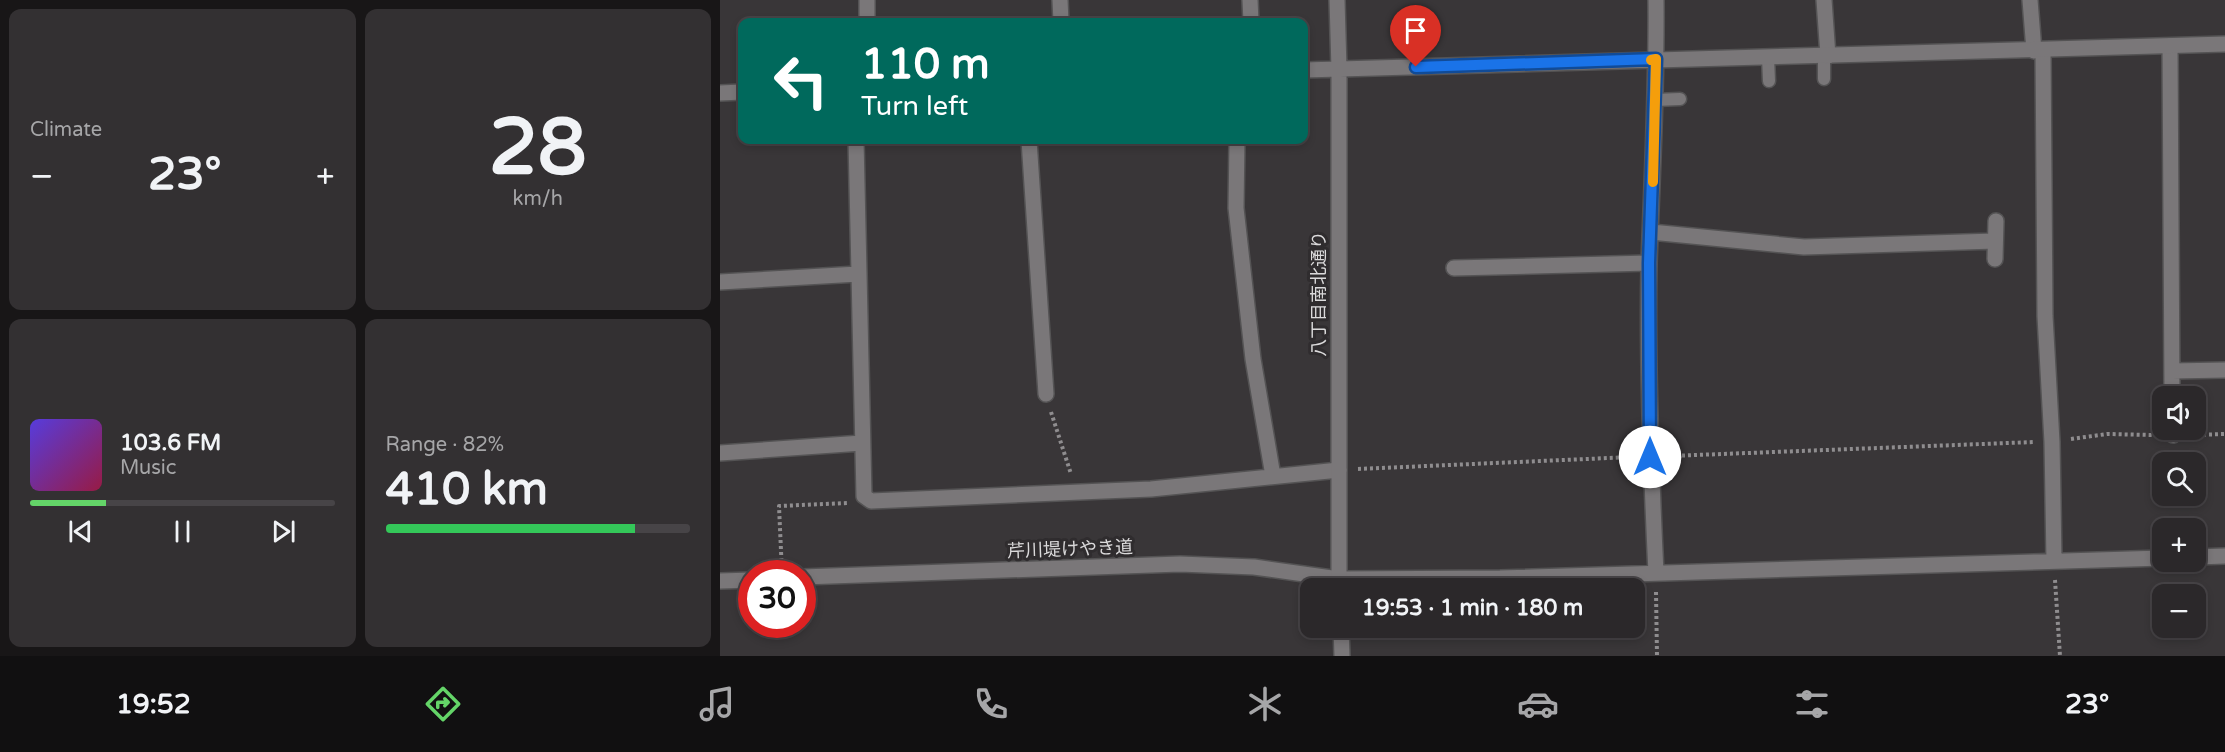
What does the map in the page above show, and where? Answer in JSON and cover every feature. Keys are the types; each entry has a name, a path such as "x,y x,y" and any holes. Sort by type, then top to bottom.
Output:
{"street":[{"path":"867,0 867,18"},
{"path":"1060,0 1061,18"},
{"path":"1250,0 1251,18"},
{"name":"八丁目南北通り","path":"1337,0 1339,578"},
{"path":"1656,0 1649,263 1650,457 1656,573"},
{"path":"1824,0 1826,56"},
{"path":"2030,0 2038,51 2054,561"},
{"path":"1308,70 2225,44"},
{"path":"2170,46 2172,386"},
{"path":"720,93 738,92"},
{"path":"856,144 864,496 871,501 1202,485 1339,470"},
{"path":"1029,144 1046,394"},
{"path":"1237,144 1236,208 1253,359 1273,476"},
{"path":"1995,259 1996,221"},
{"path":"1651,232 1804,247 1995,242"},
{"path":"1454,268 1649,263"},
{"path":"720,282 858,274"},
{"path":"2172,370 2225,370"},
{"path":"720,453 862,443"},
{"path":"2206,557 2225,556"},
{"name":"芹川堤けやき道","path":"1500,578 2152,558"},
{"name":"芹川堤けやき道","path":"816,577 1180,564 1254,567 1309,578"},
{"path":"720,581 738,580"},
{"path":"1341,638 1342,656"}],"lane":[{"path":"1824,79 1826,56"},
{"path":"1768,57 1769,81"},
{"path":"1655,100 1680,99"}],"path":[{"path":"1046,394 1077,492"},
{"path":"1339,470 2052,442 2107,434 2152,433"},
{"path":"2206,433 2225,434"},
{"path":"781,560 778,506 862,502 867,498"},
{"path":"2054,561 2060,656"},
{"path":"1656,573 1657,656"}],"slow traffic":[{"path":"1651,60 1656,59 1653,182"}],"route":[{"path":"1416,67 1656,59 1649,263 1650,457"}]}
